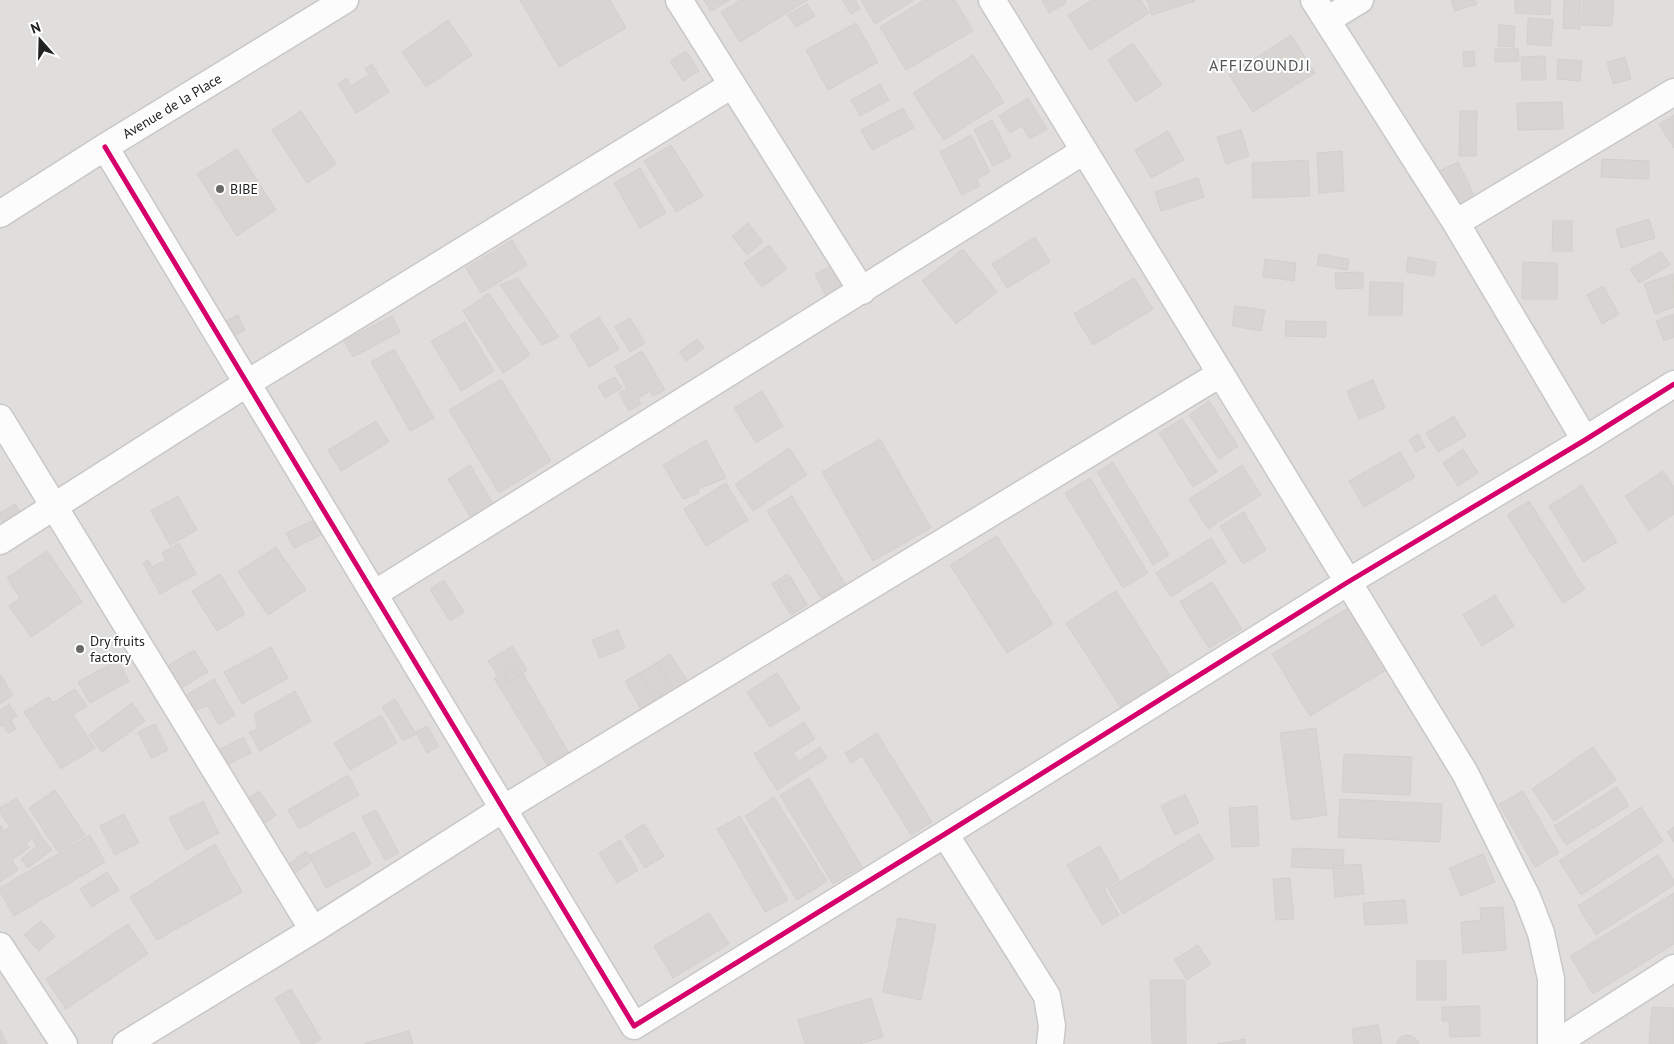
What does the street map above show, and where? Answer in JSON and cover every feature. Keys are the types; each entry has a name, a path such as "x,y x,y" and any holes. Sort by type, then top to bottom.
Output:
{"street":[{"name":"Avenue de la Place","path":"0,214 104,147 345,0"},
{"path":"678,0 862,291"},
{"path":"992,0 1465,773 1527,897 1541,933 1551,979 1551,1044"},
{"path":"1360,0 1321,10 1456,223 1585,440"},
{"path":"0,541 249,382 732,84"},
{"path":"1456,223 1674,92"},
{"path":"104,147 249,382 634,1026 1348,582 1585,440 1674,384"},
{"path":"374,594 1084,152"},
{"path":"126,1044 313,930 504,809 1220,374"},
{"path":"0,418 313,930"},
{"path":"945,834 1047,996 1052,1026 1050,1044"},
{"path":"0,946 64,1044"},
{"path":"1555,1044 1674,968"}],"shaded area":[{"path":"0,0 1674,0 1674,1044 0,1044"}],"building":[{"path":"520,0 610,0 626,28 559,67"},
{"path":"704,0 730,0 711,11"},
{"path":"740,0 808,0 740,42 721,12"},
{"path":"842,0 855,0 860,9 851,14"},
{"path":"861,0 912,0 913,1 875,24"},
{"path":"924,0 955,0 973,31 906,70 880,27"},
{"path":"1042,0 1065,0 1066,3 1049,13"},
{"path":"1092,0 1141,0 1149,13 1090,50 1068,15"},
{"path":"1147,0 1194,0 1195,1 1152,15"},
{"path":"1451,0 1475,0 1477,4 1455,11"},
{"path":"1515,0 1551,0 1550,15 1515,13"},
{"path":"1564,0 1581,0 1580,29 1563,28"},
{"path":"1583,0 1614,0 1612,26 1582,25"},
{"path":"807,4 815,16 796,27 788,15"},
{"path":"1528,18 1553,20 1551,46 1527,44"},
{"path":"448,20 472,55 426,87 402,52"},
{"path":"856,23 878,62 828,90 806,50"},
{"path":"1499,25 1515,26 1514,47 1498,46"},
{"path":"1291,35 1315,73 1253,112 1229,75"},
{"path":"1133,43 1162,85 1136,102 1108,60"},
{"path":"1495,49 1518,49 1519,61 1495,62"},
{"path":"686,51 699,71 683,81 670,61"},
{"path":"1474,51 1475,66 1464,67 1463,52"},
{"path":"973,55 1004,102 944,140 913,93"},
{"path":"1545,56 1546,80 1522,80 1521,57"},
{"path":"1625,57 1631,79 1613,84 1607,62"},
{"path":"1558,59 1582,61 1580,81 1557,79"},
{"path":"372,64 389,92 356,113 338,84 347,78 351,86 369,75 365,69"},
{"path":"880,84 889,100 860,116 851,100"},
{"path":"1028,98 1047,129 1030,139 1022,126 1010,133 999,116"},
{"path":"1562,102 1563,129 1518,130 1517,103"},
{"path":"903,108 914,128 872,150 861,130"},
{"path":"301,111 336,164 307,183 272,130"},
{"path":"1460,111 1477,111 1476,156 1459,156"},
{"path":"1674,115 1674,148 1659,124"},
{"path":"992,120 1011,157 993,166 974,130"},
{"path":"1241,130 1249,156 1226,164 1217,137"},
{"path":"1168,131 1184,160 1151,178 1135,150"},
{"path":"971,135 990,172 977,179 980,186 962,195 940,152"},
{"path":"671,145 703,196 676,212 644,161"},
{"path":"237,149 276,210 237,236 197,174"},
{"path":"1342,151 1344,191 1319,193 1317,153"},
{"path":"1602,159 1649,161 1649,179 1601,177"},
{"path":"1308,160 1310,196 1253,198 1252,163"},
{"path":"1458,162 1475,197 1452,208 1435,173"},
{"path":"640,168 666,213 640,228 614,183"},
{"path":"1198,178 1204,197 1161,211 1155,192"},
{"path":"1649,219 1655,238 1621,248 1616,229"},
{"path":"1553,221 1572,221 1572,251 1552,251"},
{"path":"748,223 763,242 747,255 732,236"},
{"path":"1035,237 1050,262 1007,288 992,264"},
{"path":"512,240 527,265 481,293 466,268"},
{"path":"769,245 787,269 762,287 744,263"},
{"path":"963,249 997,292 956,324 922,281"},
{"path":"1661,251 1670,265 1639,283 1630,269"},
{"path":"1319,254 1349,259 1347,270 1317,265"},
{"path":"1408,257 1436,262 1434,276 1406,272"},
{"path":"1265,259 1296,263 1294,281 1263,277"},
{"path":"1523,262 1557,263 1557,299 1522,299"},
{"path":"835,264 848,290 828,300 815,274"},
{"path":"1363,272 1363,288 1336,289 1335,273"},
{"path":"1673,274 1674,307 1655,314 1644,284"},
{"path":"518,278 559,337 542,345 500,285"},
{"path":"1134,278 1153,309 1093,345 1074,314"},
{"path":"1370,282 1403,283 1402,315 1369,315"},
{"path":"1603,286 1619,314 1602,324 1587,295"},
{"path":"489,293 530,355 503,373 463,311"},
{"path":"1235,306 1265,310 1261,331 1232,326"},
{"path":"1674,314 1674,337 1664,341 1656,321"},
{"path":"238,315 245,330 233,336 226,321"},
{"path":"392,316 400,332 353,357 344,341"},
{"path":"599,317 619,349 589,367 570,335"},
{"path":"630,318 645,343 630,352 615,327"},
{"path":"1286,321 1326,322 1326,337 1285,336"},
{"path":"465,322 494,371 461,391 431,341"},
{"path":"697,339 704,348 686,361 679,352"},
{"path":"394,349 434,418 410,431 371,362"},
{"path":"642,351 665,390 653,396 650,391 638,398 641,404 629,411 619,393 627,388 615,367"},
{"path":"615,377 622,388 605,398 598,386"},
{"path":"501,379 551,461 499,493 449,410"},
{"path":"1373,380 1385,408 1359,419 1347,391"},
{"path":"762,391 783,426 756,443 734,408"},
{"path":"1209,401 1238,446 1219,459 1189,415"},
{"path":"1454,416 1466,436 1438,452 1426,433"},
{"path":"1182,419 1217,472 1193,487 1159,433"},
{"path":"376,421 389,442 341,471 328,450"},
{"path":"1418,434 1425,447 1416,452 1409,440"},
{"path":"880,439 931,528 873,561 822,472"},
{"path":"706,440 726,478 698,489 699,493 683,499 663,465"},
{"path":"789,448 807,475 753,511 735,484"},
{"path":"1463,449 1478,473 1458,486 1443,463"},
{"path":"1400,452 1415,477 1364,507 1349,481"},
{"path":"1113,462 1169,555 1153,565 1097,472"},
{"path":"470,465 494,505 471,518 448,479"},
{"path":"1242,465 1261,495 1208,529 1189,499"},
{"path":"1663,471 1674,487 1674,514 1649,531 1625,496"},
{"path":"1090,478 1148,573 1123,588 1065,493"},
{"path":"726,483 748,520 706,546 684,509"},
{"path":"1582,485 1617,542 1583,562 1549,506"},
{"path":"178,496 197,530 170,545 151,511"},
{"path":"792,496 846,585 821,598 767,511"},
{"path":"1529,501 1585,589 1563,603 1507,515"},
{"path":"15,504 26,522 8,533 0,519 0,513"},
{"path":"1244,512 1266,550 1243,564 1220,526"},
{"path":"314,520 321,535 294,548 286,533"},
{"path":"997,536 1053,624 1007,653 950,565"},
{"path":"1211,538 1226,562 1171,597 1156,573"},
{"path":"179,543 196,574 160,594 143,563 148,560 152,567 166,560 162,553"},
{"path":"276,547 306,590 268,615 238,572"},
{"path":"47,551 82,602 31,637 9,606 20,598 7,578"},
{"path":"220,574 245,614 217,631 192,591"},
{"path":"787,574 807,605 791,615 772,584"},
{"path":"791,577 807,605 794,613 778,585"},
{"path":"444,580 464,612 450,621 430,589"},
{"path":"1212,582 1242,629 1209,648 1180,602"},
{"path":"1116,591 1171,677 1121,708 1066,623"},
{"path":"1495,595 1514,626 1482,646 1463,615"},
{"path":"1353,605 1391,667 1310,716 1272,654"},
{"path":"618,630 625,648 600,658 592,640"},
{"path":"512,646 527,670 509,682 502,671 497,675 488,661"},
{"path":"271,647 288,678 242,704 224,672"},
{"path":"194,650 208,672 174,692 161,670"},
{"path":"670,654 689,683 658,703 639,674"},
{"path":"117,660 129,681 90,703 78,682"},
{"path":"658,663 674,693 640,708 625,681"},
{"path":"518,665 571,757 547,765 494,678"},
{"path":"777,673 800,709 770,727 747,692"},
{"path":"0,674 13,695 0,704"},
{"path":"214,679 235,715 219,725 207,705 190,714 181,698"},
{"path":"75,689 87,706 73,715 95,748 61,769 24,712 49,697 53,703"},
{"path":"295,691 311,721 260,751 249,732 258,729 254,714"},
{"path":"395,699 416,734 403,741 382,707"},
{"path":"132,703 145,721 102,752 89,735"},
{"path":"9,704 17,716 11,720 16,729 8,733 3,725 0,727 0,710"},
{"path":"381,715 397,743 350,770 334,743"},
{"path":"804,722 815,739 793,753 799,761 820,747 827,758 777,790 754,754"},
{"path":"155,724 168,750 151,758 138,732"},
{"path":"427,726 439,746 427,753 416,732"},
{"path":"1316,728 1327,815 1292,820 1280,733"},
{"path":"877,733 932,822 911,835 862,756 851,763 845,753"},
{"path":"244,737 251,753 221,768 214,752"},
{"path":"1593,747 1616,780 1554,821 1532,789"},
{"path":"1344,754 1412,757 1410,795 1342,792"},
{"path":"348,775 359,795 299,829 288,810"},
{"path":"809,778 862,867 833,884 780,795"},
{"path":"1617,787 1629,806 1566,845 1554,826"},
{"path":"55,790 85,835 58,852 29,808"},
{"path":"259,791 276,815 259,827 242,802"},
{"path":"1523,791 1559,853 1535,867 1499,804"},
{"path":"1185,794 1199,823 1175,835 1161,806"},
{"path":"774,797 827,881 797,900 745,816"},
{"path":"16,798 40,834 26,843 29,848 12,860 18,870 0,882 0,825 4,831 10,827 0,812 0,808"},
{"path":"1340,799 1442,804 1440,842 1338,837"},
{"path":"203,801 219,833 186,850 169,818"},
{"path":"1257,806 1259,846 1232,847 1229,808"},
{"path":"1641,807 1663,841 1581,895 1559,861"},
{"path":"376,810 399,853 385,860 362,817"},
{"path":"124,814 139,843 115,855 100,826"},
{"path":"740,816 788,900 765,912 717,829"},
{"path":"644,824 664,856 645,868 625,836"},
{"path":"1674,827 1674,842 1667,832"},
{"path":"354,832 371,864 326,888 309,856"},
{"path":"1199,834 1214,859 1123,914 1108,889"},
{"path":"40,835 52,850 28,868 21,859 37,846 33,841"},
{"path":"90,835 105,862 14,916 0,892 0,888"},
{"path":"620,840 638,870 617,883 599,853"},
{"path":"215,844 242,892 157,940 130,897"},
{"path":"1100,846 1119,880 1104,889 1119,915 1102,925 1067,865"},
{"path":"1293,848 1344,850 1343,869 1291,867"},
{"path":"306,851 313,860 290,877 284,868"},
{"path":"1483,854 1495,882 1461,896 1449,868"},
{"path":"1658,855 1674,880 1674,885 1596,935 1578,906"},
{"path":"1361,864 1364,894 1335,897 1333,866"},
{"path":"107,872 119,890 92,907 80,889"},
{"path":"1290,878 1294,919 1276,920 1273,879"},
{"path":"1674,893 1674,944 1593,994 1570,956"},
{"path":"1405,900 1407,923 1365,925 1363,903"},
{"path":"1503,907 1506,950 1463,953 1461,922 1481,920 1480,908"},
{"path":"709,913 729,944 673,978 654,946"},
{"path":"898,918 936,925 921,1000 883,992"},
{"path":"41,921 55,936 39,951 24,935"},
{"path":"128,924 148,954 66,1009 46,979"},
{"path":"1198,945 1211,964 1187,980 1174,960"},
{"path":"1417,961 1446,961 1446,1000 1417,1000"},
{"path":"1150,980 1185,980 1186,1044 1152,1044"},
{"path":"291,989 321,1039 313,1044 302,1044 275,998"},
{"path":"871,998 883,1037 860,1044 805,1044 798,1020"},
{"path":"1480,1006 1480,1036 1450,1037 1449,1021 1442,1021 1442,1007"},
{"path":"1652,1007 1674,1008 1674,1044 1649,1044"},
{"path":"1378,1025 1382,1044 1354,1044 1352,1029"},
{"path":"0,1030 7,1044 0,1044"},
{"path":"409,1031 413,1044 365,1044 365,1043"},
{"path":"1412,1036 1419,1044 1396,1044 1400,1037"},
{"path":"1245,1039 1245,1044 1217,1044"}],"cycle path":[{"path":"105,147 634,1026 1348,582 1585,440 1674,384"}],"place":[{"name":"BIBE","path":"220,189"},
{"name":"Dry fruits factory","path":"80,649"}],"district":[{"name":"AFFIZOUNDJI","path":"1260,65"}]}
